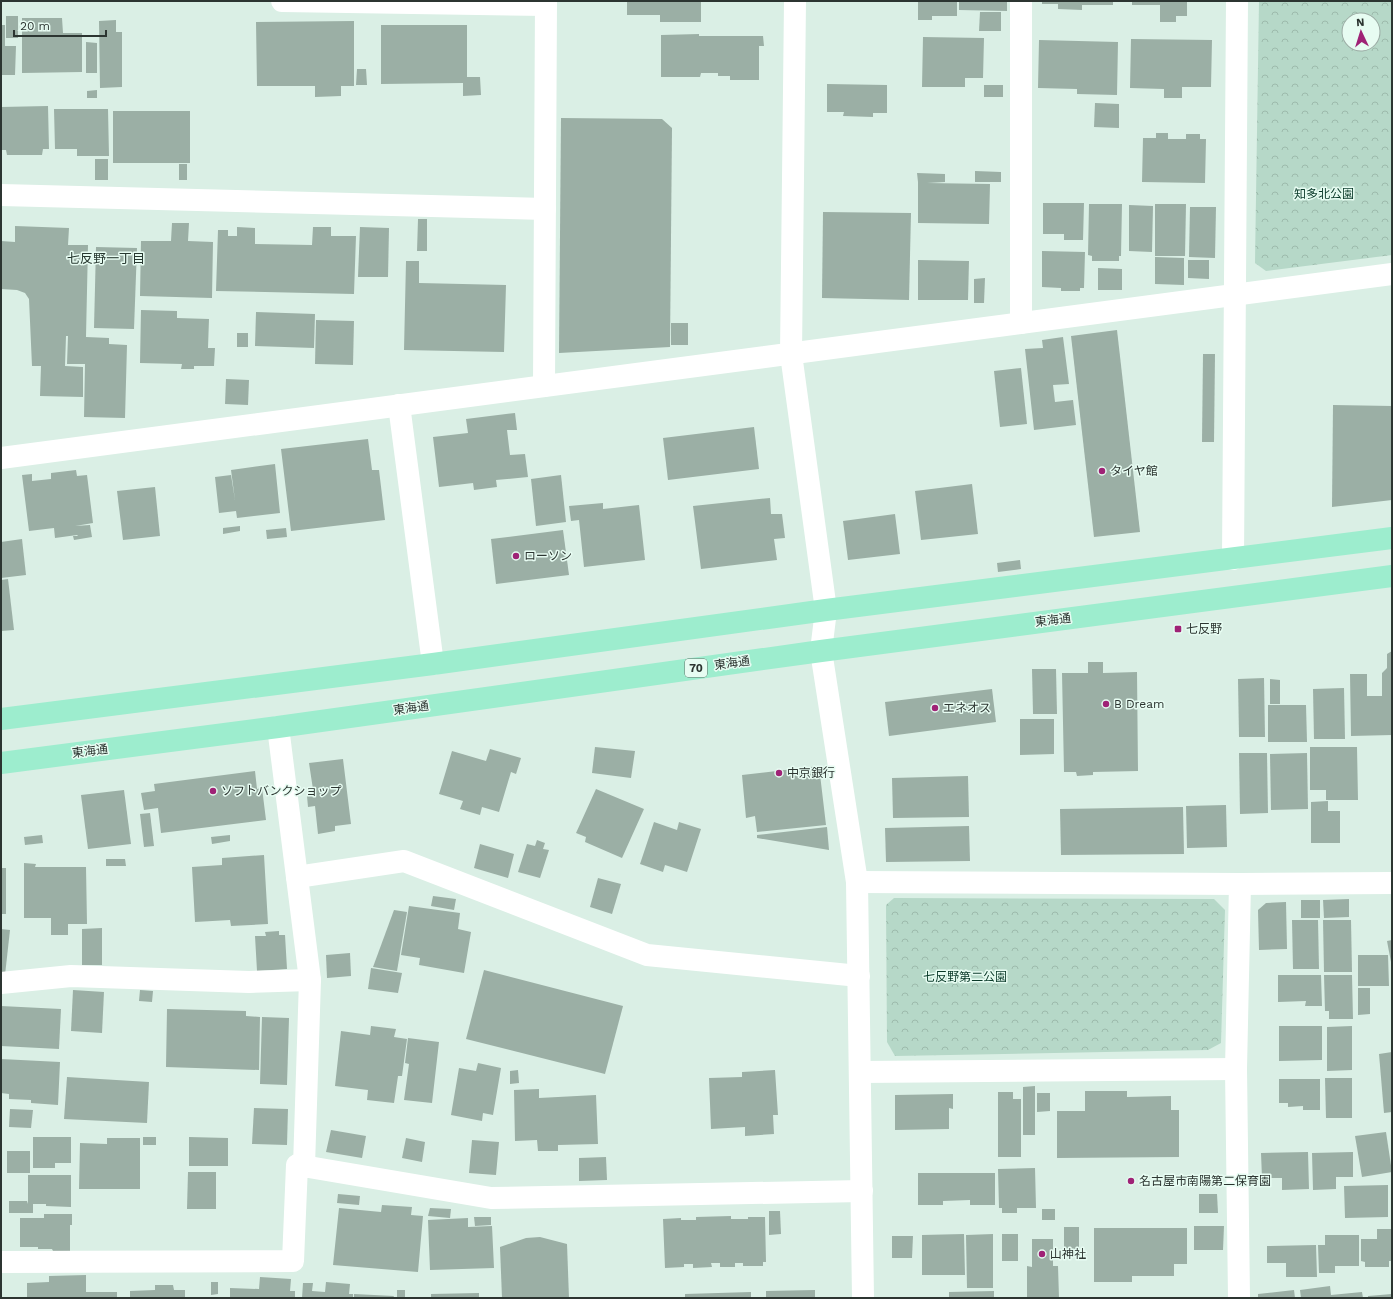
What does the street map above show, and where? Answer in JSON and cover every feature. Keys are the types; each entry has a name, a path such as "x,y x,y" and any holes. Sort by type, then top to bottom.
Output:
{"main road":[{"path":"1,720 433,664 826,610 1392,538"},
{"name":"東海通","path":"1,763 278,727 822,651 1392,576"}],"street":[{"path":"282,1 546,3 544,386"},
{"path":"795,1 791,354 826,610 822,651 857,882 863,1298"},
{"path":"1020,323 1021,1"},
{"path":"1233,559 1237,1"},
{"path":"1,195 545,209"},
{"path":"1,458 1392,274"},
{"path":"399,405 433,664"},
{"path":"278,727 310,980 304,1166"},
{"path":"297,877 404,861 647,955 858,976"},
{"path":"857,882 1240,884 1392,883"},
{"path":"1239,1298 1236,1069 1240,884"},
{"path":"1,983 71,976 249,982 310,980"},
{"path":"860,1072 1236,1069"},
{"path":"1,1262 293,1261 297,1165 491,1198 862,1191"}],"green space":[{"name":"知多北公園","path":"1259,1 1392,1 1392,255 1266,271 1255,263"},
{"name":"七反野第二公園","path":"894,898 1214,899 1225,910 1221,1043 1208,1050 895,1056 887,1042 886,905"}],"building":[{"path":"627,1 701,1 701,22 660,22 660,15 627,15"},
{"path":"918,1 957,1 957,16 932,16 932,20 918,20"},
{"path":"959,1 1007,1 1007,11 959,10"},
{"path":"1042,1 1113,1 1113,5 1082,5 1082,10 1058,9 1058,4 1042,4"},
{"path":"1132,1 1187,1 1187,16 1176,16 1176,22 1160,22 1160,5 1132,5"},
{"path":"980,12 1001,12 1001,31 979,31"},
{"path":"6,16 18,16 18,38 6,38"},
{"path":"22,18 62,18 63,33 82,33 82,72 22,73"},
{"path":"116,20 116,32 122,32 122,87 100,88 99,21"},
{"path":"354,21 354,86 341,86 341,96 315,97 315,86 257,86 256,22"},
{"path":"1,25 5,25 5,46 16,46 15,75 1,75"},
{"path":"381,25 467,25 467,77 480,77 481,95 463,96 463,83 381,84"},
{"path":"699,34 699,36 763,36 764,46 759,46 759,80 730,80 730,76 718,76 718,73 701,73 700,77 661,77 661,35"},
{"path":"923,37 984,38 983,78 965,78 965,87 922,87"},
{"path":"1131,39 1212,40 1211,87 1182,87 1182,98 1164,98 1164,89 1130,88"},
{"path":"1039,40 1118,42 1117,95 1077,94 1077,89 1038,88"},
{"path":"86,42 97,43 97,73 86,73"},
{"path":"357,69 366,69 367,85 356,85"},
{"path":"827,84 887,85 887,113 873,113 873,117 843,116 844,112 827,112"},
{"path":"984,85 1003,85 1003,97 984,97"},
{"path":"97,90 97,98 87,98 87,91"},
{"path":"1095,103 1119,104 1119,128 1094,127"},
{"path":"48,106 49,149 43,149 42,155 7,155 6,150 1,150 1,107"},
{"path":"54,109 108,109 109,156 77,156 77,149 55,149"},
{"path":"113,111 190,111 190,163 113,163"},
{"path":"561,118 662,119 672,128 670,347 559,353"},
{"path":"1156,133 1168,133 1168,139 1186,139 1186,134 1200,134 1200,139 1206,139 1205,183 1142,182 1143,138 1156,138"},
{"path":"95,159 108,159 108,180 95,180"},
{"path":"179,164 187,164 187,180 179,180"},
{"path":"975,171 1001,172 1001,182 975,182"},
{"path":"917,173 945,174 945,182 927,183 990,184 989,224 918,223"},
{"path":"1043,203 1084,203 1083,240 1064,240 1064,234 1043,234"},
{"path":"1089,204 1122,204 1121,256 1119,256 1119,261 1092,261 1092,256 1088,255"},
{"path":"1155,204 1186,204 1185,256 1155,256"},
{"path":"1129,205 1153,206 1152,252 1129,251"},
{"path":"1190,207 1216,207 1215,258 1189,257"},
{"path":"823,212 911,213 909,300 822,298"},
{"path":"418,219 427,219 427,251 417,251"},
{"path":"172,223 189,223 188,241 213,242 212,298 140,296 141,241 171,241"},
{"path":"15,226 69,228 68,245 88,245 86,337 109,338 109,344 127,345 125,418 84,417 85,364 67,364 68,336 66,336 65,366 83,367 83,397 40,396 41,366 32,366 29,299 25,293 17,290 1,289 1,241 15,242"},
{"path":"237,227 255,228 255,244 312,245 313,227 331,227 331,236 356,236 354,294 216,291 218,230 228,230 228,236 237,236"},
{"path":"360,227 389,228 388,277 358,277"},
{"path":"96,247 137,248 134,329 94,328"},
{"path":"1042,251 1085,252 1084,288 1080,288 1080,291 1061,291 1061,288 1042,287"},
{"path":"1155,257 1184,258 1184,285 1155,284"},
{"path":"918,260 969,261 968,300 918,300"},
{"path":"1188,260 1209,260 1209,279 1188,278"},
{"path":"406,261 419,261 419,283 506,285 504,352 404,350"},
{"path":"1098,268 1122,269 1122,290 1098,290"},
{"path":"985,278 984,303 974,303 974,279"},
{"path":"141,310 177,311 177,318 209,319 208,348 215,348 214,366 194,366 194,369 181,369 182,364 140,363"},
{"path":"256,312 315,314 314,348 255,346"},
{"path":"316,320 354,321 353,365 315,364"},
{"path":"671,323 688,323 688,345 671,345"},
{"path":"1117,330 1140,532 1094,537 1071,336"},
{"path":"237,333 248,333 248,347 237,347"},
{"path":"1063,337 1069,384 1053,385 1055,402 1073,400 1076,425 1034,430 1025,349 1043,348 1042,340"},
{"path":"1203,354 1215,354 1214,442 1202,442"},
{"path":"1021,368 1027,424 1000,427 994,371"},
{"path":"226,379 249,380 248,405 225,404"},
{"path":"1333,405 1392,406 1392,500 1332,507"},
{"path":"515,413 517,430 507,430 510,455 525,454 528,477 496,480 497,487 474,490 473,483 439,487 433,437 468,433 466,419"},
{"path":"754,427 759,469 668,480 663,438"},
{"path":"368,439 372,470 379,470 385,520 291,531 281,449"},
{"path":"275,464 280,513 237,518 236,511 219,513 215,477 231,475 235,500 231,470"},
{"path":"76,470 77,476 87,475 93,523 75,526 90,525 92,537 74,540 73,536 78,536 77,535 55,538 54,528 29,531 22,475 32,474 32,481 51,479 51,473"},
{"path":"561,475 566,522 536,526 531,479"},
{"path":"972,484 978,534 921,540 915,491"},
{"path":"155,487 160,536 123,540 117,491"},
{"path":"770,498 771,514 782,514 785,538 774,539 777,560 701,569 693,506"},
{"path":"603,503 603,509 639,505 645,560 584,567 579,520 571,521 569,506"},
{"path":"895,514 900,554 848,560 843,521"},
{"path":"240,526 240,531 223,534 223,528"},
{"path":"286,528 287,537 267,539 266,530"},
{"path":"563,530 569,575 496,584 491,539"},
{"path":"22,539 26,575 1,578 1,542"},
{"path":"1020,560 1021,569 998,572 997,563"},
{"path":"8,579 14,630 1,631 1,580"},
{"path":"1392,651 1392,735 1351,736 1350,674 1367,674 1367,696 1382,696 1382,673 1387,668 1387,654"},
{"path":"1088,662 1103,662 1103,673 1137,672 1138,771 1093,772 1093,775 1077,776 1076,772 1064,772 1062,673 1088,673"},
{"path":"1032,669 1056,669 1057,714 1033,714"},
{"path":"1264,678 1265,737 1239,737 1238,679"},
{"path":"1270,679 1280,680 1280,704 1270,704"},
{"path":"1344,688 1345,739 1314,739 1313,689"},
{"path":"992,689 996,722 889,736 885,702"},
{"path":"1268,705 1306,705 1307,742 1268,742"},
{"path":"1020,719 1054,719 1054,754 1020,755"},
{"path":"595,747 635,751 631,778 592,773"},
{"path":"1310,747 1357,747 1358,800 1326,800 1326,790 1310,790"},
{"path":"490,749 521,758 516,774 511,772 499,812 482,807 480,815 460,809 463,801 439,794 452,751 486,761"},
{"path":"1239,753 1267,753 1268,813 1240,814"},
{"path":"1307,753 1308,809 1271,810 1270,754"},
{"path":"343,759 351,824 335,826 335,831 318,834 315,806 308,807 307,796 314,796 309,763"},
{"path":"819,766 826,825 757,832 755,816 746,818 742,775"},
{"path":"255,771 257,789 262,788 266,820 161,833 158,808 144,810 141,793 155,791 154,784"},
{"path":"968,776 969,817 893,818 892,778"},
{"path":"596,789 644,809 622,858 585,842 586,837 576,833"},
{"path":"124,790 131,844 88,849 81,795"},
{"path":"1328,801 1328,811 1340,811 1340,843 1311,843 1311,802"},
{"path":"1226,805 1227,847 1187,848 1186,806"},
{"path":"1183,807 1184,854 1061,855 1060,809"},
{"path":"150,813 154,846 144,847 140,814"},
{"path":"654,822 677,830 679,822 701,829 687,872 665,865 663,872 640,864"},
{"path":"969,826 970,861 886,862 885,828"},
{"path":"827,827 829,850 757,838 757,835"},
{"path":"42,835 43,843 25,845 24,837"},
{"path":"230,835 230,841 212,844 211,837"},
{"path":"537,840 545,843 543,849 549,850 540,878 518,872 527,844 535,846"},
{"path":"480,844 514,854 508,878 474,868"},
{"path":"264,855 268,924 231,926 230,920 195,922 192,867 222,865 222,858"},
{"path":"106,859 125,859 126,866 106,866"},
{"path":"24,863 36,864 35,867 86,867 87,924 68,924 68,935 51,935 51,918 24,918"},
{"path":"1,868 6,868 6,914 1,914"},
{"path":"598,878 621,884 612,914 590,907"},
{"path":"433,896 456,899 454,910 431,906"},
{"path":"1349,899 1349,917 1324,918 1323,900"},
{"path":"1301,900 1320,900 1320,918 1301,918"},
{"path":"1286,902 1287,949 1259,950 1258,910 1266,903"},
{"path":"409,906 460,913 458,929 471,932 464,973 419,965 420,958 401,955"},
{"path":"394,910 407,912 397,971 373,967"},
{"path":"1292,920 1318,920 1319,969 1293,969"},
{"path":"1323,920 1351,920 1352,972 1324,972"},
{"path":"102,928 102,965 82,965 82,929"},
{"path":"1,929 10,930 5,975 1,975"},
{"path":"279,931 279,935 285,935 287,969 257,971 255,936 266,936 265,932"},
{"path":"1392,940 1392,961 1391,962 1387,941"},
{"path":"350,953 351,976 327,978 326,955"},
{"path":"1358,955 1388,955 1389,986 1358,986"},
{"path":"371,968 402,973 398,993 368,989"},
{"path":"484,970 623,1006 605,1074 466,1039"},
{"path":"1278,975 1321,975 1322,1006 1305,1006 1306,1001 1278,1002"},
{"path":"1324,975 1352,975 1353,1019 1329,1019 1329,1011 1325,1011"},
{"path":"1358,988 1370,988 1370,1014 1358,1015"},
{"path":"73,990 104,992 102,1033 71,1031"},
{"path":"140,990 153,991 152,1002 139,1001"},
{"path":"1,1006 61,1009 59,1049 1,1046"},
{"path":"167,1009 246,1011 246,1016 260,1017 259,1070 166,1067"},
{"path":"262,1017 289,1018 287,1085 260,1084"},
{"path":"371,1026 396,1029 394,1037 407,1039 402,1076 398,1076 394,1103 367,1100 368,1090 335,1086 341,1031 370,1035"},
{"path":"1279,1026 1322,1026 1322,1060 1279,1061"},
{"path":"1352,1026 1352,1070 1327,1071 1327,1027"},
{"path":"408,1038 439,1042 432,1103 404,1100 409,1064 405,1063"},
{"path":"1392,1052 1392,1112 1384,1113 1379,1054"},
{"path":"1,1059 60,1062 58,1105 31,1103 31,1100 9,1099 9,1094 1,1093"},
{"path":"478,1063 501,1068 493,1115 483,1113 482,1121 451,1115 459,1068 476,1071"},
{"path":"518,1070 519,1083 510,1084 510,1071"},
{"path":"775,1070 778,1115 773,1115 774,1134 745,1136 745,1127 711,1129 709,1078 742,1077 742,1072"},
{"path":"67,1077 149,1082 147,1123 64,1119"},
{"path":"1325,1078 1352,1078 1352,1118 1326,1118"},
{"path":"1279,1079 1320,1079 1320,1110 1303,1110 1303,1106 1288,1107 1288,1103 1279,1103"},
{"path":"1035,1086 1035,1135 1023,1135 1023,1087"},
{"path":"539,1089 539,1098 596,1095 598,1144 558,1145 558,1151 538,1151 537,1140 515,1141 514,1090"},
{"path":"1085,1091 1127,1091 1127,1097 1171,1096 1171,1110 1179,1110 1179,1157 1057,1158 1057,1111 1085,1111"},
{"path":"998,1092 1013,1092 1013,1099 1021,1099 1021,1157 998,1157"},
{"path":"1037,1093 1050,1093 1050,1111 1037,1112"},
{"path":"953,1094 953,1109 949,1108 949,1129 895,1130 895,1095"},
{"path":"254,1108 288,1109 287,1145 252,1144"},
{"path":"10,1109 33,1110 31,1128 9,1127"},
{"path":"331,1130 366,1136 362,1158 326,1152"},
{"path":"1386,1132 1392,1172 1362,1177 1355,1136"},
{"path":"33,1137 71,1137 71,1163 55,1163 55,1168 33,1168"},
{"path":"143,1137 156,1137 156,1145 143,1145"},
{"path":"189,1137 228,1138 228,1166 189,1166"},
{"path":"107,1138 140,1138 140,1189 79,1189 80,1143 107,1144"},
{"path":"406,1138 425,1142 422,1162 402,1158"},
{"path":"472,1140 499,1142 496,1175 469,1173"},
{"path":"7,1151 30,1151 30,1173 7,1173"},
{"path":"1308,1152 1309,1189 1282,1190 1282,1178 1262,1178 1261,1153"},
{"path":"1353,1152 1353,1177 1336,1177 1336,1189 1313,1190 1312,1153"},
{"path":"606,1157 607,1180 579,1181 579,1158"},
{"path":"1035,1168 1036,1208 1017,1208 1017,1213 1002,1213 1002,1208 999,1208 998,1169"},
{"path":"188,1172 216,1172 216,1209 187,1209"},
{"path":"918,1173 995,1173 995,1205 970,1205 970,1200 943,1201 943,1205 918,1205"},
{"path":"28,1175 71,1175 71,1207 33,1204 33,1213 9,1213 9,1201 27,1201 28,1204"},
{"path":"1388,1185 1388,1217 1345,1218 1344,1186"},
{"path":"338,1194 360,1196 359,1205 337,1203"},
{"path":"1199,1194 1217,1194 1218,1213 1199,1213"},
{"path":"382,1205 412,1207 411,1215 423,1216 418,1272 333,1265 339,1208 381,1212"},
{"path":"430,1208 451,1209 450,1218 428,1216"},
{"path":"1042,1209 1055,1209 1055,1220 1042,1220"},
{"path":"769,1211 780,1211 781,1234 769,1235"},
{"path":"44,1214 72,1214 72,1225 70,1225 70,1251 53,1251 52,1249 38,1249 38,1247 20,1247 20,1218 44,1218"},
{"path":"731,1216 731,1219 765,1217 766,1262 763,1262 763,1266 743,1266 743,1263 735,1263 735,1267 720,1267 720,1263 711,1263 712,1267 693,1268 693,1264 684,1264 684,1267 665,1268 663,1219 681,1218 681,1220 696,1220 696,1217"},
{"path":"474,1217 491,1217 491,1225 475,1226"},
{"path":"468,1218 468,1227 492,1226 494,1268 430,1270 428,1220"},
{"path":"1194,1226 1224,1226 1223,1250 1194,1250"},
{"path":"1064,1227 1079,1227 1079,1257 1064,1257"},
{"path":"1094,1228 1187,1228 1187,1264 1174,1264 1174,1276 1132,1276 1132,1282 1094,1282"},
{"path":"1377,1229 1392,1229 1392,1261 1389,1261 1389,1267 1365,1267 1365,1262 1361,1261 1361,1239 1377,1239"},
{"path":"964,1234 965,1275 922,1275 922,1235"},
{"path":"993,1234 993,1288 967,1288 966,1235"},
{"path":"1002,1234 1018,1234 1018,1261 1002,1261"},
{"path":"1325,1235 1359,1235 1359,1266 1335,1266 1335,1273 1319,1273 1318,1245 1325,1245"},
{"path":"892,1236 913,1236 912,1258 892,1258"},
{"path":"540,1237 567,1244 569,1298 502,1298 500,1247 526,1238"},
{"path":"1032,1239 1053,1239 1053,1266 1058,1266 1059,1298 1027,1298 1027,1266 1032,1267"},
{"path":"1316,1245 1317,1277 1286,1277 1286,1263 1267,1263 1267,1246"},
{"path":"86,1275 86,1292 117,1292 117,1298 27,1298 27,1283 49,1282 49,1276"},
{"path":"260,1277 291,1279 290,1291 295,1291 295,1298 230,1298 230,1288 259,1289"},
{"path":"211,1282 218,1282 218,1294 211,1295"},
{"path":"326,1282 350,1284 349,1294 353,1294 353,1298 302,1298 303,1283 313,1283 312,1291 325,1292"},
{"path":"155,1285 173,1285 174,1290 185,1290 185,1298 130,1298 130,1291 155,1290"},
{"path":"1330,1286 1331,1295 1362,1292 1363,1298 1301,1298 1300,1290"},
{"path":"397,1290 405,1290 405,1298 397,1298"},
{"path":"815,1290 815,1298 766,1298 766,1291"},
{"path":"1294,1290 1295,1298 1258,1298 1258,1294"},
{"path":"994,1291 994,1298 949,1298 949,1292"},
{"path":"751,1292 751,1298 685,1298 685,1294"},
{"path":"479,1293 479,1298 431,1298 431,1294"},
{"path":"354,1294 394,1296 393,1298 354,1298"},
{"path":"1392,1294 1392,1298 1368,1298 1368,1296"}],"place":[{"name":"タイヤ館","path":"1102,471"},
{"name":"ローソン","path":"516,556"},
{"name":"七反野","path":"1178,629"},
{"name":"B Dream","path":"1106,704"},
{"name":"エネオス","path":"935,708"},
{"name":"中京銀行","path":"779,773"},
{"name":"ソフトバンクショップ","path":"213,791"},
{"name":"名古屋市南陽第二保育園","path":"1131,1181"},
{"name":"山神社","path":"1042,1254"}],"district":[{"name":"七反野一丁目","path":"106,258"}]}
